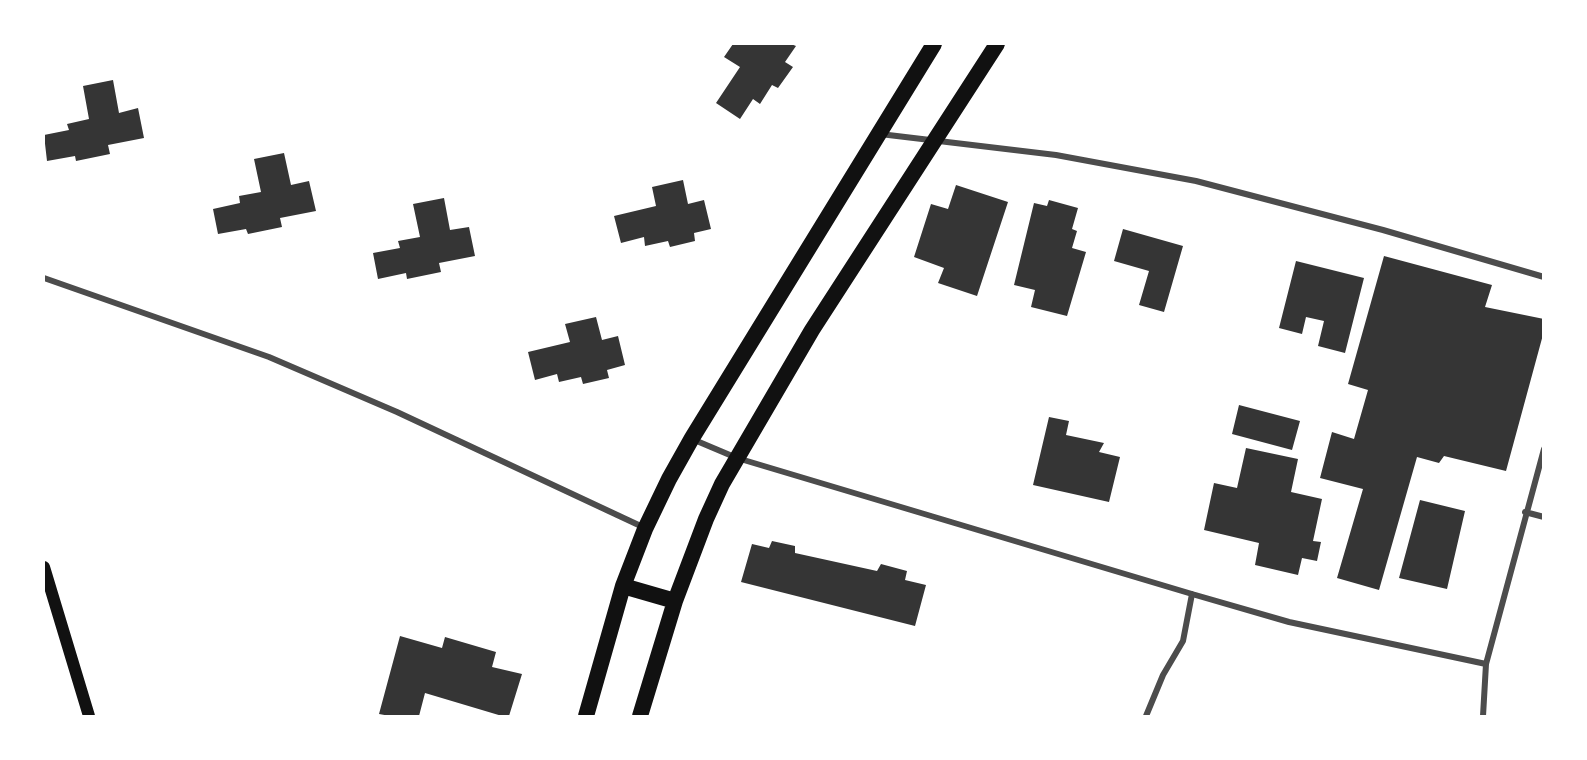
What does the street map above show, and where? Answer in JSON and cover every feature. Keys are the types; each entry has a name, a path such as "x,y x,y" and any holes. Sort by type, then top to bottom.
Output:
{"highway":[{"path":"586,717 623,586 645,529 669,479 933,44"},
{"path":"974,79 990,44"},
{"path":"640,717 675,601 706,519 737,458 813,330 997,44"},
{"path":"623,586 675,601"}],"main road":[{"path":"44,567 89,717"}],"street":[{"path":"879,134 1056,154 1196,181 1383,230 1544,278"},
{"path":"44,278 269,357 397,412 645,529"},
{"path":"692,438 737,458 1289,622 1486,664"},
{"path":"1483,717 1486,664 1544,449"},
{"path":"1526,512 1544,517"},
{"path":"1146,717 1163,675 1183,641 1192,594"}],"building":[{"path":"733,44 791,44 796,46 785,62 793,67 778,88 772,85 760,104 753,99 740,119 716,103 740,67 724,57"},
{"path":"113,80 119,113 138,108 144,138 108,145 110,154 76,161 75,156 47,161 44,135 69,130 67,124 89,119 83,86"},
{"path":"284,153 291,185 309,181 316,211 280,218 282,227 248,234 246,229 218,234 213,209 240,203 239,196 261,192 254,159"},
{"path":"683,180 688,204 704,200 711,229 694,233 695,241 670,247 668,241 645,246 644,237 621,243 614,216 656,206 652,187"},
{"path":"956,185 1008,202 977,296 938,283 944,268 914,257 931,204 948,209"},
{"path":"444,198 450,230 469,227 475,256 439,263 441,272 407,279 406,273 378,279 373,253 400,248 398,241 420,237 413,204"},
{"path":"1049,200 1078,208 1072,229 1077,231 1072,248 1086,252 1067,316 1031,307 1035,290 1014,285 1034,203 1047,206"},
{"path":"1123,229 1183,246 1164,312 1139,305 1149,271 1114,261"},
{"path":"1384,256 1492,285 1485,307 1544,319 1544,331 1506,471 1444,456 1439,463 1417,457 1379,590 1337,578 1363,489 1320,478 1332,432 1354,439 1368,390 1348,384"},
{"path":"1296,261 1364,278 1345,353 1318,346 1324,321 1306,317 1302,334 1279,328"},
{"path":"596,317 602,340 618,336 625,365 607,370 609,378 583,384 581,377 559,382 557,374 535,380 528,352 570,342 565,324"},
{"path":"1239,405 1300,421 1292,450 1232,434"},
{"path":"1049,417 1069,421 1066,435 1104,443 1099,452 1120,457 1109,502 1033,485"},
{"path":"1246,448 1298,459 1291,492 1322,499 1313,541 1321,542 1317,561 1302,558 1298,575 1255,565 1259,543 1204,530 1214,483 1237,488"},
{"path":"1420,500 1465,511 1447,589 1399,578"},
{"path":"772,541 795,546 795,553 877,571 881,564 907,571 905,580 926,585 915,626 741,582 752,544 769,548"},
{"path":"400,636 442,648 445,637 496,652 492,667 522,674 509,716 502,716 425,693 419,716 379,714"}]}
